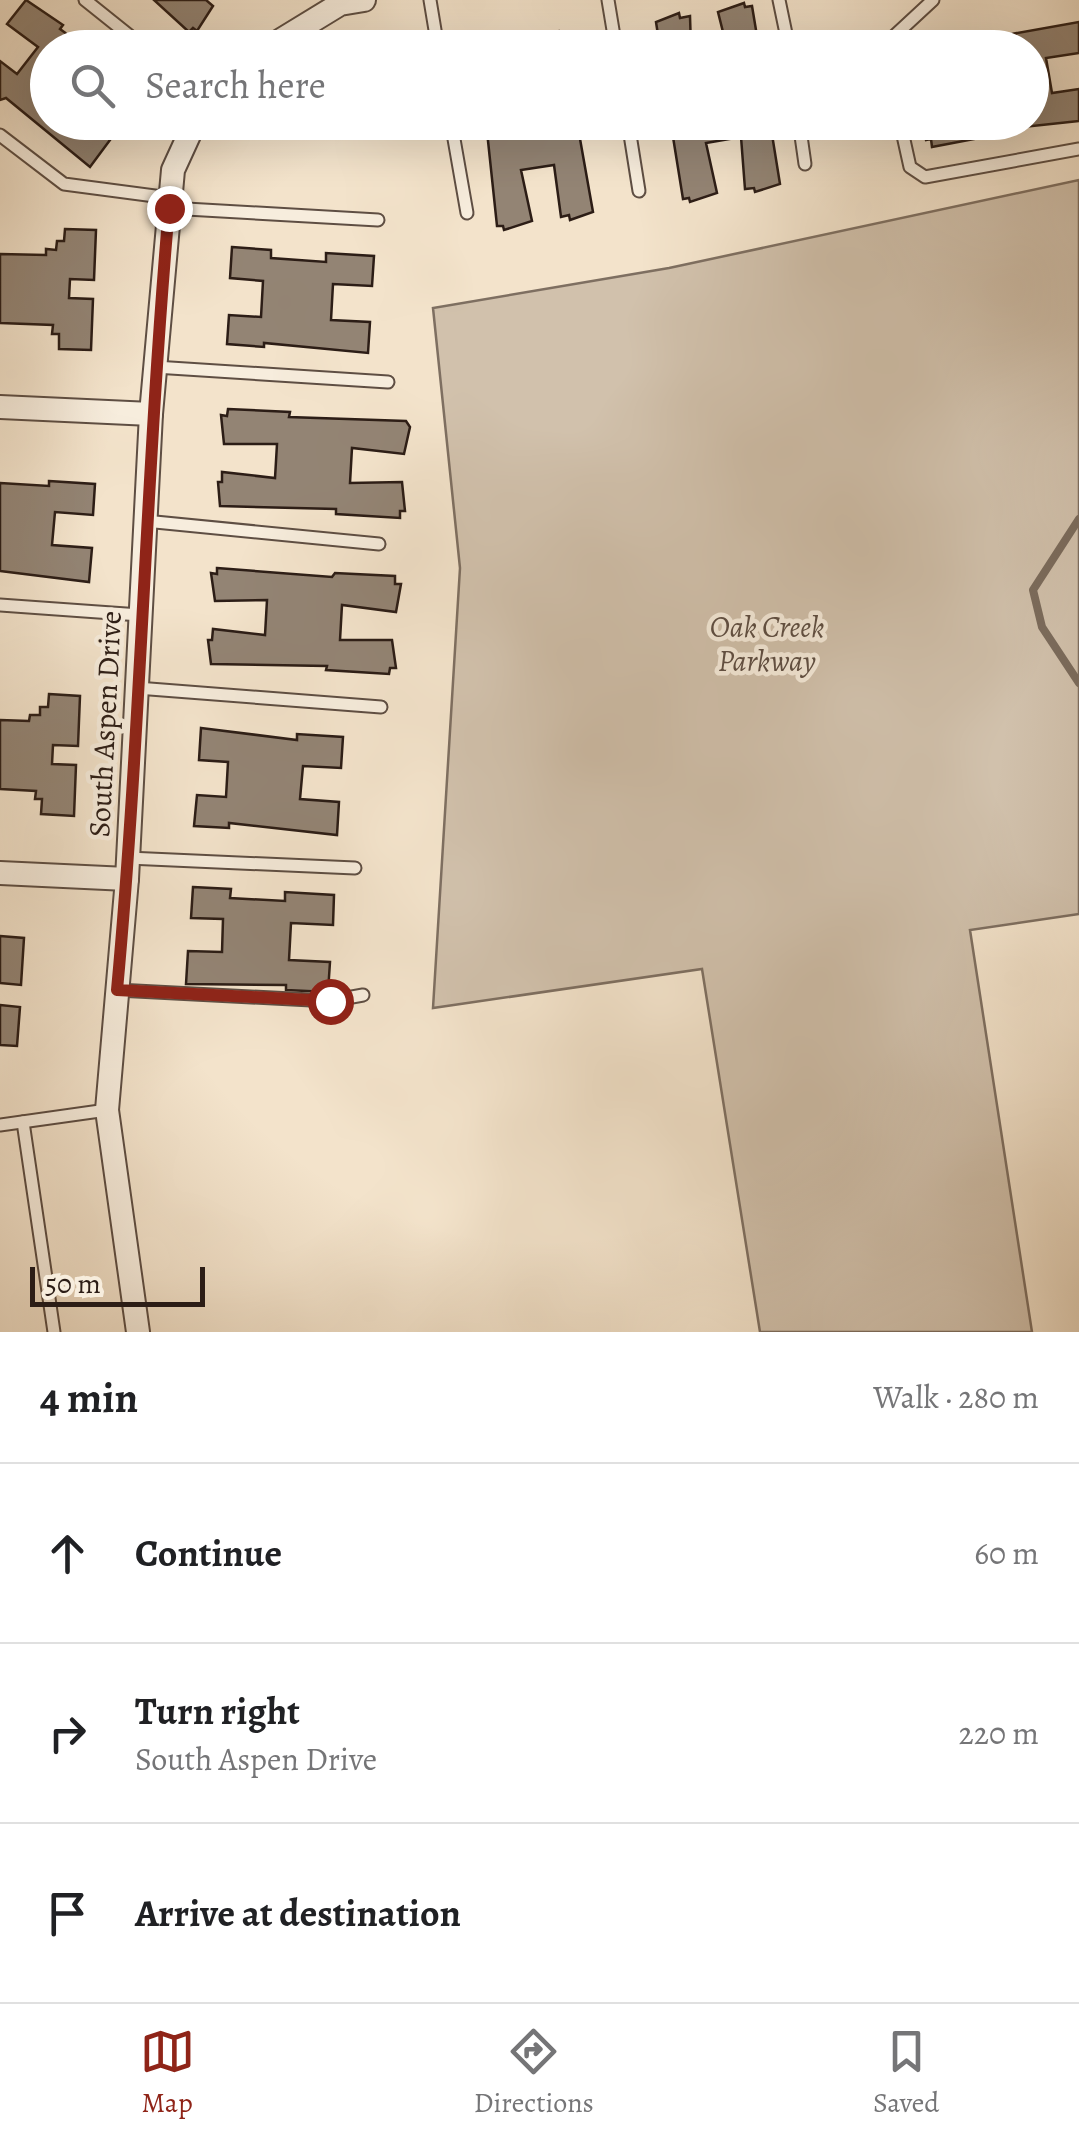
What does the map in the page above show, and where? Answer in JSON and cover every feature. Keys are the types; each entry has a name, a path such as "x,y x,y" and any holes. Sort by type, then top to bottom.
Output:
{"street":[{"path":"289,30 314,8 364,0"},
{"name":"South Aspen Drive","path":"138,1332 107,1110 128,868 151,414 172,170 186,140"},
{"path":"0,406 151,414"},
{"path":"0,873 128,868"}],"lane":[{"path":"85,0 122,30"},
{"path":"430,0 435,30"},
{"path":"608,0 613,30"},
{"path":"779,0 785,30"},
{"path":"901,30 934,0"},
{"path":"0,135 64,184 170,203 378,220"},
{"path":"455,140 468,213"},
{"path":"631,140 639,191"},
{"path":"802,140 805,164"},
{"path":"904,140 910,167 926,177 1079,150"},
{"path":"155,367 388,382"},
{"path":"145,521 379,544"},
{"path":"0,605 140,615"},
{"path":"137,688 381,707"},
{"path":"128,868 356,868"},
{"path":"117,990 330,1001 363,994"},
{"path":"0,1125 107,1110"},
{"path":"22,1122 54,1332"}],"green space":[{"name":"Oak Creek Parkway","path":"1079,180 1079,914 970,930 1032,1332 760,1332 702,969 433,1008 460,568 433,308 669,268"}],"building":[{"path":"26,0 63,25 61,30 30,30 30,41 7,24"},
{"path":"154,0 206,0 213,6 198,30 187,30"},
{"path":"744,3 745,7 752,6 756,30 722,30 718,12"},
{"path":"679,13 680,18 690,16 690,30 657,30 656,22"},
{"path":"1079,22 1079,53 1049,58 1049,30 1034,30"},
{"path":"30,57 30,118 6,98 0,100 0,61 17,74"},
{"path":"1049,76 1052,93 1079,89 1079,121 1049,124"},
{"path":"57,140 110,140 90,167"},
{"path":"488,140 580,140 593,212 570,220 569,215 561,217 554,165 521,170 532,221 504,230 497,226"},
{"path":"673,140 724,140 706,143 717,193 690,202 689,198 683,199"},
{"path":"741,140 773,140 780,184 755,192 754,188 745,189"},
{"path":"931,140 969,140 932,147"},
{"path":"65,229 96,230 94,280 70,279 69,298 93,299 91,350 59,349 59,334 52,334 53,325 0,323 0,254 46,255 46,249 56,250 57,241 64,241"},
{"path":"232,247 271,250 271,258 326,262 326,253 374,256 372,286 333,284 331,320 370,322 368,353 264,343 264,347 227,344 229,315 261,317 263,281 230,278"},
{"path":"228,409 290,412 289,417 406,421 410,427 404,454 352,448 350,483 402,482 405,511 400,511 400,518 336,514 336,509 220,506 218,482 222,482 222,472 275,478 277,444 224,444 221,415 227,416"},
{"path":"49,481 95,484 93,515 55,512 52,545 92,548 89,582 0,571 0,483 49,486"},
{"path":"217,568 332,577 335,573 395,576 395,584 401,584 396,612 342,605 340,640 392,640 396,668 390,668 389,674 326,670 327,666 211,664 208,640 212,640 213,629 265,635 267,600 215,601 211,573 217,574"},
{"path":"49,694 80,696 78,746 53,745 52,764 76,765 74,816 41,814 42,799 35,799 36,791 0,789 0,720 29,721 30,715 40,715 40,707 48,707"},
{"path":"201,728 297,740 297,734 343,737 341,768 303,766 300,799 339,802 337,835 229,823 229,828 194,826 197,795 226,797 228,762 199,760"},
{"path":"193,887 231,889 230,898 285,901 285,892 334,895 333,925 291,923 289,960 330,962 328,992 286,990 286,985 186,984 188,951 222,952 223,919 191,918"},
{"path":"0,936 24,938 21,985 0,983"},
{"path":"0,1005 20,1007 17,1046 0,1045"}],"waterway":[{"path":"1079,519 1033,590 1042,627 1079,683"}],"route":[{"path":"169,208 151,414 127,879 117,990 330,1001"}]}
